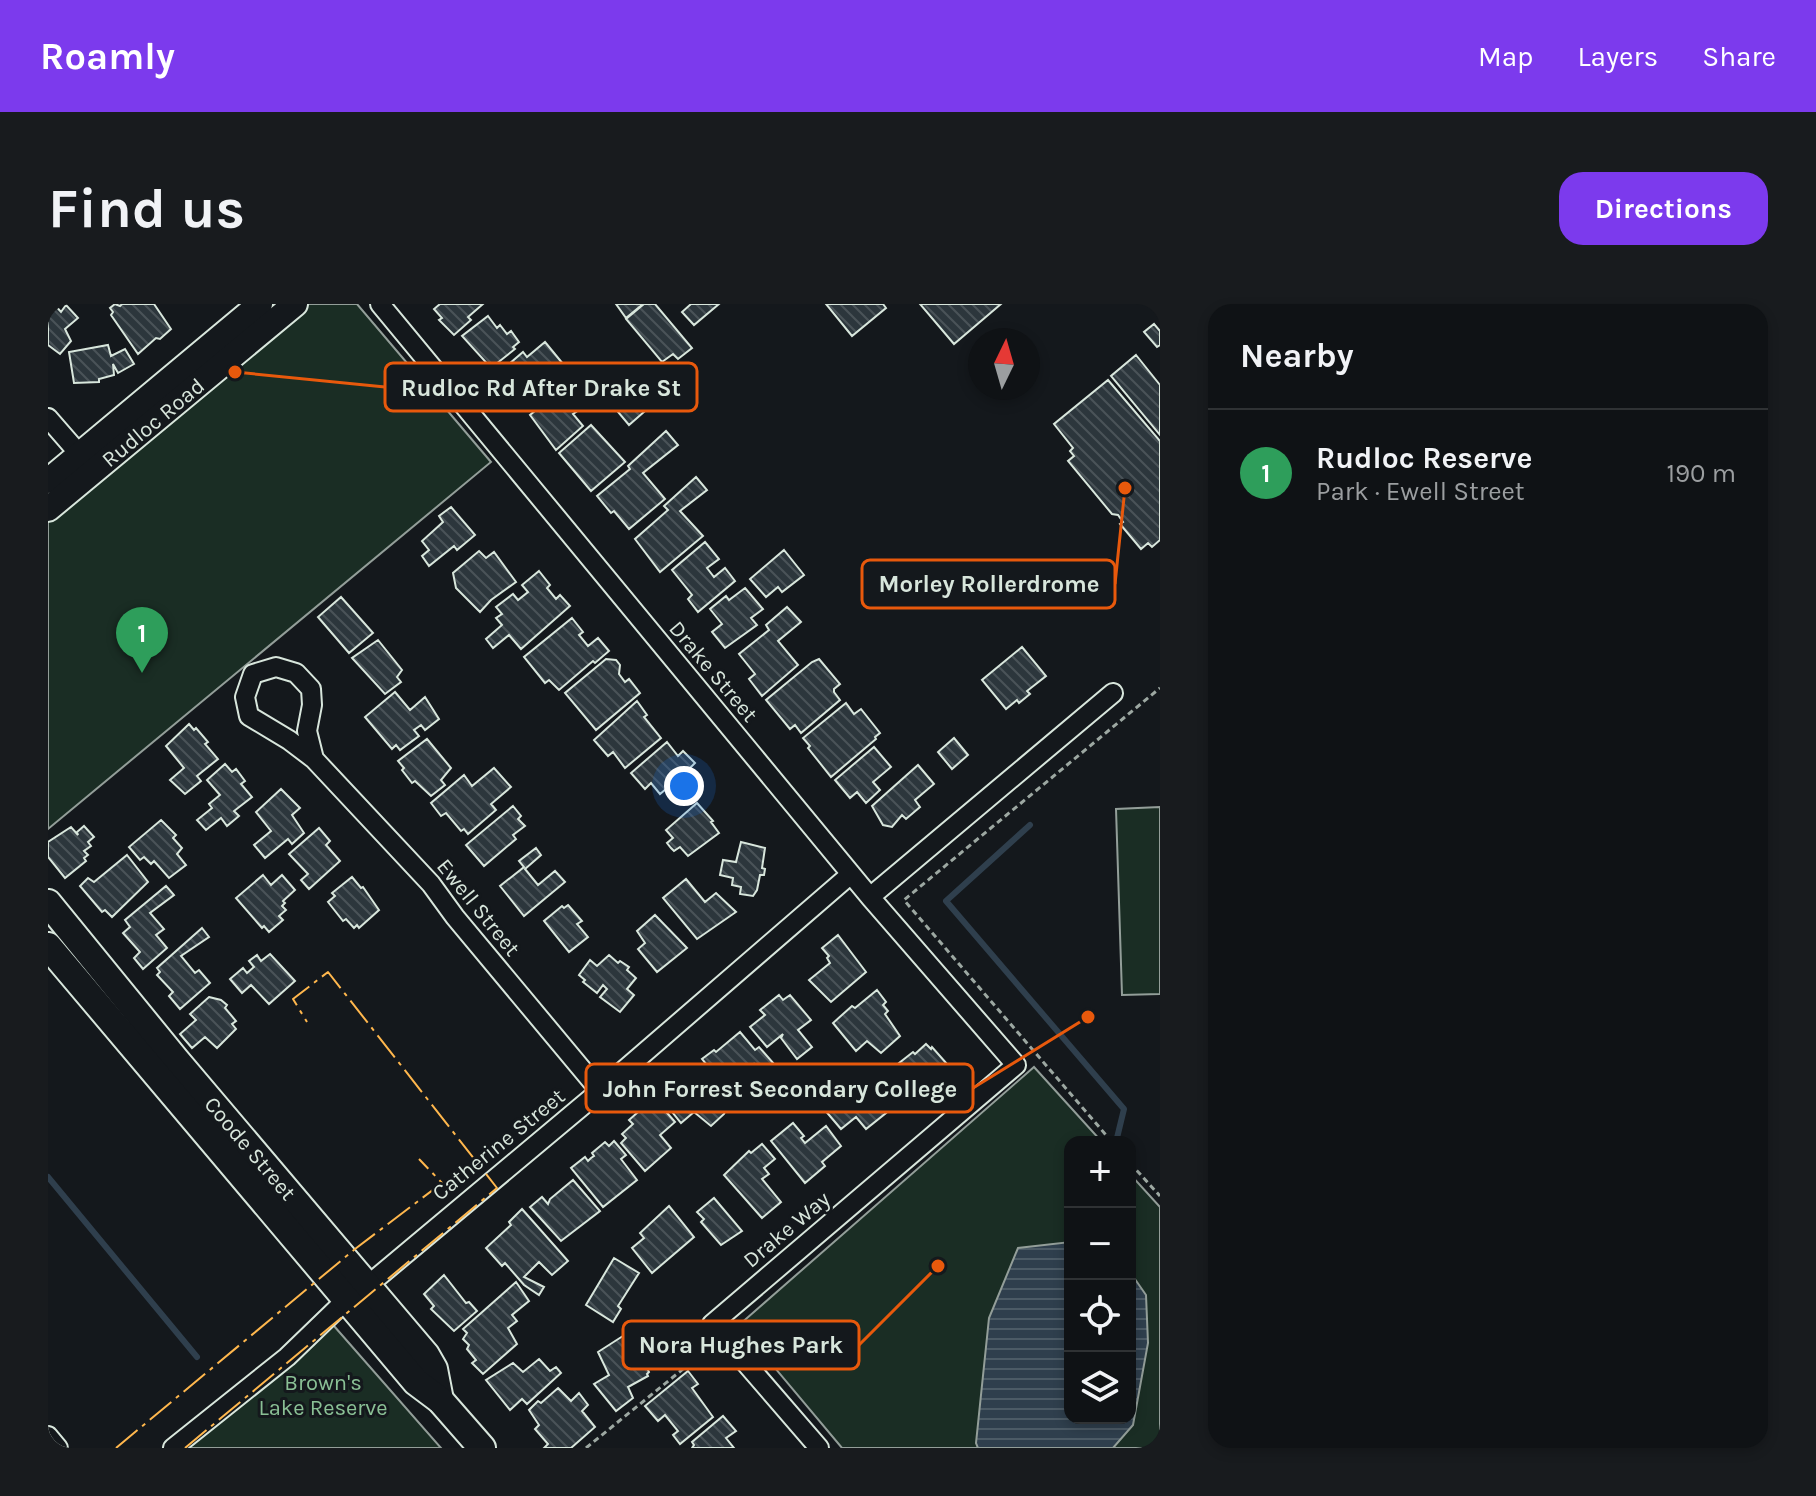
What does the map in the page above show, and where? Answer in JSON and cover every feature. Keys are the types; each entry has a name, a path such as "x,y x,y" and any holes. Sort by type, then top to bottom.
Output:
{"main road":[{"name":"Rudloc Road","path":"48,509 86,462 260,304"},
{"name":"Rudloc Road","path":"48,481 86,462 295,304"},
{"name":"Coode Street","path":"48,903 434,1369 440,1400"},
{"name":"Coode Street","path":"48,946 345,1301 416,1382 440,1400 482,1448"}],"street":[{"name":"Drake Street","path":"380,304 870,897 1016,1065"},
{"path":"48,418 86,462"},
{"name":"Ewell Street","path":"314,759 307,731 312,705 311,689 296,673 276,667 253,674 245,697 249,716 314,759 431,884 600,1091"},
{"path":"870,897 1113,693"},
{"name":"Catherine Street","path":"173,1448 287,1357 345,1301 367,1286 600,1091 851,874"},
{"name":"Drake Way","path":"722,1337 712,1324 1016,1065"},
{"path":"722,1337 819,1448"},
{"path":"48,1436 58,1448"}],"path":[{"path":"1107,1136 904,900 1160,688"},
{"path":"1136,1170 1160,1196"},
{"path":"586,1448 722,1337"}],"green space":[{"path":"301,304 357,304 491,462 48,829 48,516"},
{"path":"1160,807 1160,994 1122,995 1116,809"},
{"path":"1034,1067 1097,1136 1064,1136 1064,1424 1136,1424 1136,1181 1160,1207 1160,1448 842,1448 739,1325"},
{"name":"Brown's Lake Reserve","path":"327,1318 441,1448 173,1448"}],"water":[{"path":"1064,1243 1064,1424 1133,1424 1113,1448 978,1448 976,1443 989,1318 1018,1248"},
{"path":"1136,1281 1146,1295 1148,1343 1136,1409"}],"building":[{"path":"48,304 54,304 61,312 66,305 78,318 65,329 71,341 60,354 48,345"},
{"path":"115,304 154,304 171,329 138,354 111,315 113,312 110,308"},
{"path":"440,304 483,304 454,335 439,320 442,318 434,309"},
{"path":"616,304 643,304 626,318"},
{"path":"644,304 655,304 692,348 678,359 673,354 662,362 626,319"},
{"path":"691,304 719,304 694,325 682,312"},
{"path":"826,304 883,304 886,308 852,336"},
{"path":"920,304 1001,304 973,328 968,328 968,332 954,344"},
{"path":"488,316 497,328 500,325 507,334 511,331 519,342 513,347 515,349 491,368 462,336"},
{"path":"1154,324 1160,331 1160,345 1157,347 1144,332"},
{"path":"545,342 568,370 530,403 505,381 508,378 502,370 523,352 527,357"},
{"path":"108,345 111,356 125,349 134,364 118,373 113,364 114,375 99,379 99,382 74,383 69,352"},
{"path":"1136,355 1160,385 1160,435 1111,376"},
{"path":"645,380 660,398 629,425 613,406"},
{"path":"1108,380 1160,441 1160,540 1152,547 1148,543 1141,549 1120,524 1123,522 1118,515 1112,514 1068,461 1074,456 1070,451 1073,448 1054,424"},
{"path":"556,394 559,399 563,396 583,426 556,450 530,415"},
{"path":"591,425 625,462 591,491 559,453"},
{"path":"666,431 678,445 643,473 665,499 629,529 597,496 630,469 628,466"},
{"path":"696,477 707,490 680,511 703,536 660,572 635,539 668,510 664,506"},
{"path":"451,507 475,535 457,550 454,546 429,566 422,556 429,550 422,541 443,522 439,516"},
{"path":"705,542 719,559 707,568 714,577 725,568 735,581 698,612 688,599 692,595 672,570"},
{"path":"784,550 804,575 782,592 778,587 766,597 750,579"},
{"path":"479,551 486,558 494,552 516,582 480,612 456,588 453,573"},
{"path":"539,571 556,599 560,595 570,606 521,649 509,635 493,648 486,639 502,625 496,618 502,614 496,607 513,594 518,600 528,592 522,585"},
{"path":"745,588 763,609 751,618 757,625 725,648 712,632 722,624 710,609 726,596 729,600"},
{"path":"341,597 373,633 349,653 318,617"},
{"path":"787,607 801,622 778,641 798,665 762,696 749,679 755,674 739,654 769,630 766,625"},
{"path":"572,618 583,632 579,635 588,646 598,638 609,651 559,690 549,680 545,683 524,657"},
{"path":"378,640 402,670 397,677 401,682 385,694 352,658"},
{"path":"1022,647 1046,676 1027,691 1030,694 1006,709 982,680"},
{"path":"606,659 616,660 620,665 619,674 625,682 629,679 640,693 596,730 565,693"},
{"path":"819,659 840,684 834,692 840,700 801,733 795,725 790,729 766,700"},
{"path":"395,692 410,710 425,697 439,719 425,730 421,725 414,730 419,736 400,750 396,745 392,749 365,717"},
{"path":"637,701 647,715 644,717 661,738 625,768 613,752 608,756 594,740"},
{"path":"846,703 854,714 861,709 880,733 831,777 803,738"},
{"path":"189,724 208,742 205,744 218,759 197,776 201,781 185,794 170,780 184,768 166,746"},
{"path":"954,738 968,755 952,769 938,752"},
{"path":"427,739 451,768 441,780 445,785 431,796 415,781 412,783 398,761"},
{"path":"667,742 678,756 683,751 695,763 683,775 687,781 678,789 672,784 660,794 651,783 645,789 631,773"},
{"path":"874,747 891,767 873,782 880,790 866,803 857,792 850,798 835,780"},
{"path":"225,764 232,772 236,769 245,781 241,784 252,797 234,811 239,816 227,826 221,818 206,830 197,820 212,808 209,804 220,795 207,780"},
{"path":"918,765 934,784 915,800 920,807 906,819 902,815 892,827 883,825 872,806"},
{"path":"494,768 511,787 491,804 496,810 468,834 464,829 461,831 446,813 441,816 431,803 464,775 472,786"},
{"path":"281,789 300,808 292,815 304,833 292,844 288,839 265,858 254,845 271,831 256,812"},
{"path":"697,803 719,833 688,856 680,847 674,851 671,848 667,843 673,838 666,830"},
{"path":"513,806 521,816 518,819 525,826 513,835 516,839 484,866 466,845"},
{"path":"161,820 176,835 173,838 182,848 177,854 186,865 169,878 154,861 151,864 144,857 140,860 129,847"},
{"path":"84,826 94,837 88,842 91,846 84,851 88,855 84,858 86,861 65,878 48,857 48,842 71,827 78,835 77,832"},
{"path":"319,828 330,841 326,845 340,861 309,889 301,880 308,874 289,854"},
{"path":"741,842 765,848 764,875 760,875 753,896 740,894 741,887 732,885 733,878 720,875 723,860 736,862"},
{"path":"536,848 541,855 525,869 538,885 555,871 565,882 524,916 500,886 524,867 519,861"},
{"path":"127,855 148,882 112,917 105,910 102,912 80,886 88,878 94,882"},
{"path":"263,875 271,885 282,875 295,890 283,901 282,906 286,910 279,916 283,920 269,932 236,898"},
{"path":"352,877 379,910 359,928 357,925 354,928 346,919 343,921 328,902 335,896 332,893"},
{"path":"686,879 705,902 716,893 736,912 697,939 663,898"},
{"path":"166,886 174,895 150,913 164,929 156,935 167,948 143,969 134,958 140,952 123,933 130,927 125,920"},
{"path":"568,905 582,921 577,924 588,937 569,952 544,921 562,906"},
{"path":"655,915 687,948 657,972 638,949 645,943 637,931"},
{"path":"202,928 209,937 181,956 195,973 199,970 210,983 180,1009 169,996 173,992 157,975 160,972 157,968"},
{"path":"838,935 866,972 831,1002 809,980 830,963 829,956 822,948"},
{"path":"270,954 295,981 269,1004 251,985 242,993 230,979 243,968 247,973 254,967 249,961 257,955 261,961"},
{"path":"609,955 629,967 627,970 636,978 627,989 634,995 620,1012 600,997 607,989 603,985 597,993 579,975 590,960 597,966"},
{"path":"877,990 886,1002 883,1005 888,1011 885,1014 900,1036 881,1053 867,1041 856,1051 833,1023"},
{"path":"779,995 783,1000 790,995 811,1020 798,1030 812,1047 797,1059 781,1038 783,1034 767,1047 750,1027 765,1015 760,1010"},
{"path":"209,997 227,1005 225,1008 236,1021 232,1024 236,1029 217,1048 205,1037 192,1048 180,1034 196,1020 190,1014"},
{"path":"740,1032 755,1050 759,1047 775,1065 763,1074 754,1064 737,1078 731,1071 719,1080 702,1059 714,1050 716,1052"},
{"path":"926,1044 954,1072 915,1104 913,1100 902,1108 887,1090 897,1080 889,1071"},
{"path":"704,1072 719,1090 712,1095 726,1110 711,1126 694,1112 681,1123 669,1108 681,1097 675,1088 694,1073 698,1077"},
{"path":"852,1072 886,1113 866,1129 856,1117 841,1129 818,1102"},
{"path":"654,1098 675,1122 660,1135 671,1148 645,1171 621,1143 626,1138 622,1134 633,1124 629,1120"},
{"path":"793,1123 804,1136 801,1138 805,1143 826,1126 841,1146 822,1162 825,1166 805,1183 771,1141"},
{"path":"614,1141 626,1155 621,1159 637,1180 603,1207 571,1168 585,1157 588,1161 605,1142 609,1146"},
{"path":"762,1144 775,1159 764,1168 769,1174 762,1179 781,1202 762,1218 724,1175 749,1151 751,1153"},
{"path":"573,1180 600,1211 561,1241 530,1207 542,1197 548,1204"},
{"path":"714,1198 742,1231 721,1245 701,1222 704,1219 697,1212"},
{"path":"669,1206 694,1237 652,1273 632,1248 644,1238 640,1233"},
{"path":"522,1209 568,1261 552,1275 539,1262 524,1277 544,1287 539,1295 524,1285 505,1263 502,1266 486,1248 511,1225 509,1222"},
{"path":"614,1258 639,1273 618,1306 621,1309 613,1322 586,1305"},
{"path":"444,1275 466,1303 469,1302 477,1311 454,1331 431,1309 434,1306 424,1294"},
{"path":"516,1282 529,1301 512,1315 517,1321 508,1328 517,1344 483,1374 472,1363 476,1360 467,1349 469,1345 463,1339 467,1333 463,1329"},
{"path":"626,1334 649,1372 648,1376 628,1387 633,1398 616,1411 594,1384 609,1375 598,1352"},
{"path":"539,1359 550,1371 556,1367 561,1373 527,1404 522,1399 510,1410 486,1380 513,1363 523,1372"},
{"path":"688,1371 698,1384 692,1388 713,1417 680,1444 673,1435 678,1431 665,1415 658,1421 645,1406"},
{"path":"558,1388 571,1401 579,1393 588,1405 582,1411 595,1427 571,1448 544,1448 548,1444 535,1429 539,1425 529,1410"},
{"path":"723,1416 736,1431 726,1438 734,1448 692,1448 692,1442"}],"waterway":[{"path":"1030,825 946,901 1124,1109 1117,1136"},
{"path":"48,1177 197,1357"}],"power":[{"path":"185,1448 497,1188 328,972 293,999 307,1022"},
{"path":"116,1448 355,1249 442,1183 419,1159"}],"place":[{"name":"Rudloc Rd After Drake St","path":"235,372"},
{"name":"Morley Rollerdrome","path":"1125,488"},
{"name":"Rudloc Reserve","path":"142,673"},
{"name":"John Forrest Secondary College","path":"1088,1017"},
{"name":"Nora Hughes Park","path":"938,1266"}]}
